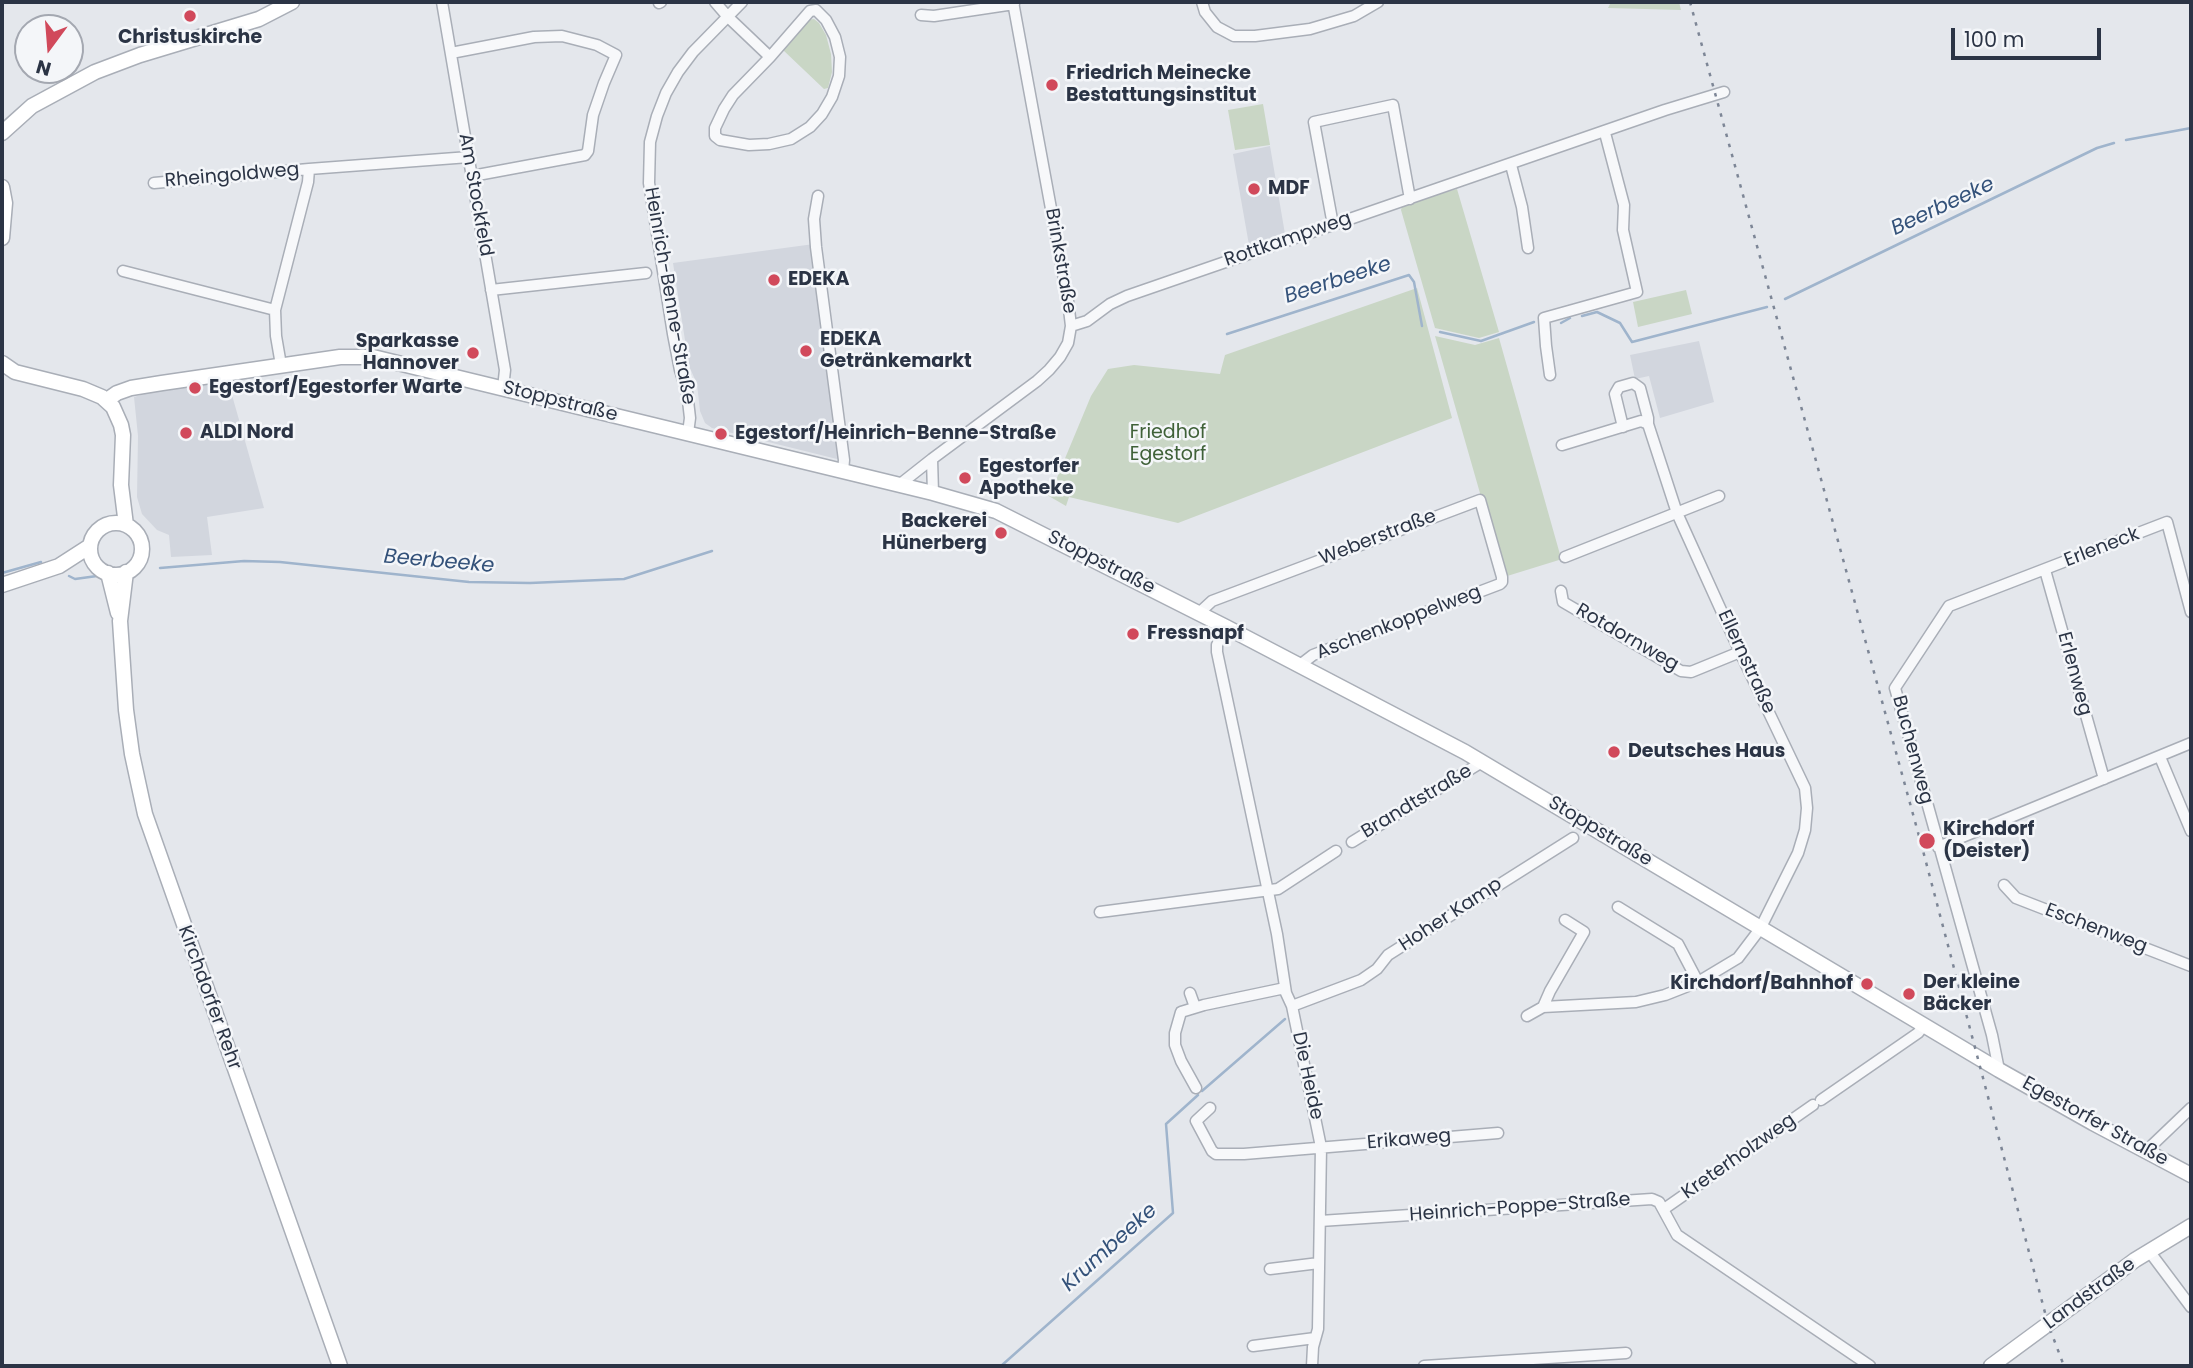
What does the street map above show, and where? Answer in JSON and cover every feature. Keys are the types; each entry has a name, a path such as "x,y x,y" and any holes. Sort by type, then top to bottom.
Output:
{"main road":[{"path":"3,135 32,106 95,72 140,55 259,19 292,2"},
{"path":"2,187 5,203 2,238"},
{"name":"Stoppstraße","path":"107,400 131,388 340,357 373,357 977,505 1013,518 1482,762 1999,1070"},
{"path":"2,365 29,377 83,389 107,400 113,407 121,425 121,485 126,525"},
{"path":"109,524 121,485"},
{"path":"2,585 59,566 90,546 96,532 109,524 126,525 137,534 142,548 139,560 126,572 108,573 95,564 59,566"},
{"path":"90,546 95,564"},
{"name":"Kirchdorfer Rehr","path":"120,621 126,572"},
{"name":"Kirchdorfer Rehr","path":"108,573 120,621 128,727 145,814 340,1366"},
{"name":"Egestorfer Straße","path":"1999,1070 2191,1175"},
{"name":"Landstraße","path":"1991,1366 2149,1251 2191,1226"}],"street":[{"name":"Am Stockfeld","path":"442,2 505,370 503,388"},
{"path":"715,2 771,57"},
{"name":"Heinrich-Benne-Straße","path":"688,433 688,392 680,370 673,334 648,162 657,116 678,72 693,52 743,2"},
{"path":"1202,2 1205,12 1217,27 1234,36 1255,36 1310,29 1354,16 1378,2"},
{"path":"921,15 934,16 1013,3"},
{"name":"Brinkstraße","path":"899,485 1037,381 1060,357 1068,343 1071,327 1065,280 1013,3"},
{"path":"816,10 826,20 835,37 840,57 839,76 827,105 810,127 791,139 749,145 720,140 715,136 715,128 724,109 733,95 771,57 810,11 816,10"},
{"path":"451,53 534,37 562,36 597,45 616,55 593,115 588,151 585,155 472,176"},
{"name":"Rottkampweg","path":"1071,327 1087,321 1127,296 1724,92"},
{"path":"1333,225 1314,122 1393,105 1410,199"},
{"path":"1550,375 1544,318 1637,292 1623,230 1624,205 1605,133"},
{"name":"Rheingoldweg","path":"154,183 469,157"},
{"path":"1511,165 1522,207 1528,248"},
{"path":"281,365 275,310 309,169"},
{"path":"818,196 814,219 816,247 844,460 843,471"},
{"path":"123,271 275,310"},
{"path":"491,289 646,273"},
{"name":"Ellernstraße","path":"1543,1007 1636,1002 1665,995 1698,982 1738,958 1760,929 1798,853 1805,830 1805,788 1677,513 1647,424 1648,418 1640,388 1633,383 1619,387 1615,394 1623,427"},
{"path":"1562,445 1641,421 1647,424"},
{"path":"932,459 933,493"},
{"path":"1565,557 1719,496"},
{"name":"Weberstraße","path":"1199,613 1212,601 1480,500 1502,577 1500,584"},
{"name":"Erleneck","path":"1949,606 2167,522 2191,612"},
{"name":"Erlenweg","path":"2045,570 2104,779"},
{"name":"Aschenkoppelweg","path":"1300,666 1313,655 1500,584"},
{"name":"Rotdornweg","path":"1561,591 1563,601 1681,671 1690,672 1740,652"},
{"name":"Buchenweg","path":"1949,606 1895,688 1992,1035 1999,1070"},
{"name":"Die Heide","path":"1226,627 1217,645 1217,652 1283,965 1285,988 1292,1006 1321,1147 1318,1329 1312,1366"},
{"path":"1938,847 2191,743"},
{"path":"2160,758 2191,831"},
{"name":"Brandtstraße","path":"1352,842 1482,762"},
{"name":"Hoher Kamp","path":"1292,1006 1361,980 1377,969 1388,955 1573,838"},
{"path":"1100,912 1267,892 1278,889 1336,851"},
{"name":"Eschenweg","path":"2004,885 2016,898 2191,965"},
{"path":"1618,907 1678,944 1698,982"},
{"path":"1527,1016 1543,1007 1549,991 1584,932 1565,920"},
{"path":"1196,1088 1175,1045 1175,1032 1181,1012 1285,988"},
{"path":"1190,993 1195,1007"},
{"name":"Kreterholzweg","path":"1664,1209 1918,1033 1924,1025"},
{"name":"Erikaweg","path":"1210,1108 1196,1121 1216,1154 1498,1133"},
{"path":"2146,1151 2191,1108"},
{"name":"Heinrich-Poppe-Straße","path":"1320,1221 1652,1199 1659,1202 1664,1209"},
{"path":"1664,1209 1677,1234 1870,1366"},
{"path":"2149,1251 2191,1307"},
{"path":"1270,1269 1319,1263"},
{"path":"1253,1346 1315,1338"},
{"path":"1424,1366 1626,1353"}],"shaded area":[{"path":"1270,146 1285,234 1249,245 1233,154"},
{"path":"814,244 842,456 837,459 712,428 705,423 700,411 697,384 689,366 673,263"},
{"path":"1699,341 1714,402 1660,418 1649,376 1635,379 1630,355"},
{"path":"228,381 264,508 207,517 212,555 171,557 169,535 157,530 142,514 137,497 138,436 134,397"}],"green space":[{"path":"1611,2 1679,2 1681,10 1608,8"},
{"path":"814,19 826,35 831,54 832,72 828,88 824,89 783,50 808,20"},
{"path":"1263,104 1270,145 1235,150 1228,110"},
{"path":"1457,189 1499,332 1479,338 1435,328 1401,210 1402,205"},
{"name":"Friedhof Egestorf","path":"1417,288 1452,418 1178,523 1069,497 1066,506 1047,495 1051,492 1091,396 1108,369 1134,365 1220,374 1225,355"},
{"path":"1686,290 1692,314 1638,327 1633,302"},
{"path":"1435,336 1475,345 1499,338 1561,558 1559,560 1504,577"}],"waterway":[{"name":"Beerbeeke","path":"2126,140 2191,128"},
{"name":"Beerbeeke","path":"1785,299 2097,148 2114,143"},
{"name":"Beerbeeke","path":"1227,334 1409,275 1414,282 1422,326"},
{"name":"Beerbeeke","path":"1582,316 1597,312 1620,323 1632,342 1767,307"},
{"name":"Beerbeeke","path":"1561,323 1570,318"},
{"name":"Beerbeeke","path":"1440,332 1481,341 1534,322"},
{"name":"Beerbeeke","path":"160,568 244,561 280,562 469,582 530,583 624,579 712,551"},
{"name":"Beerbeeke","path":"2,573 41,562"},
{"name":"Beerbeeke","path":"69,576 75,579 97,576"},
{"name":"Krumbeeke","path":"1202,1091 1285,1019"},
{"name":"Krumbeeke","path":"1001,1366 1173,1213 1166,1124 1198,1095"}],"railway":[{"path":"1690,2 1922,847 2048,1324 2064,1366"}],"place":[{"name":"Christuskirche","path":"190,16"},
{"name":"Friedrich Meinecke Bestattungsinstitut","path":"1052,85"},
{"name":"MDF","path":"1254,189"},
{"name":"EDEKA","path":"774,280"},
{"name":"EDEKA Getränkemarkt","path":"806,351"},
{"name":"Sparkasse Hannover","path":"473,353"},
{"name":"Egestorf/Egestorfer Warte","path":"195,388"},
{"name":"ALDI Nord","path":"186,433"},
{"name":"Egestorf/Heinrich-Benne-Straße","path":"721,434"},
{"name":"Egestorfer Apotheke","path":"965,478"},
{"name":"Backerei Hünerberg","path":"1001,533"},
{"name":"Fressnapf","path":"1133,634"},
{"name":"Deutsches Haus","path":"1614,752"},
{"name":"Kirchdorf (Deister)","path":"1927,841"},
{"name":"Kirchdorf/Bahnhof","path":"1867,984"},
{"name":"Der kleine Bäcker","path":"1909,994"}]}
